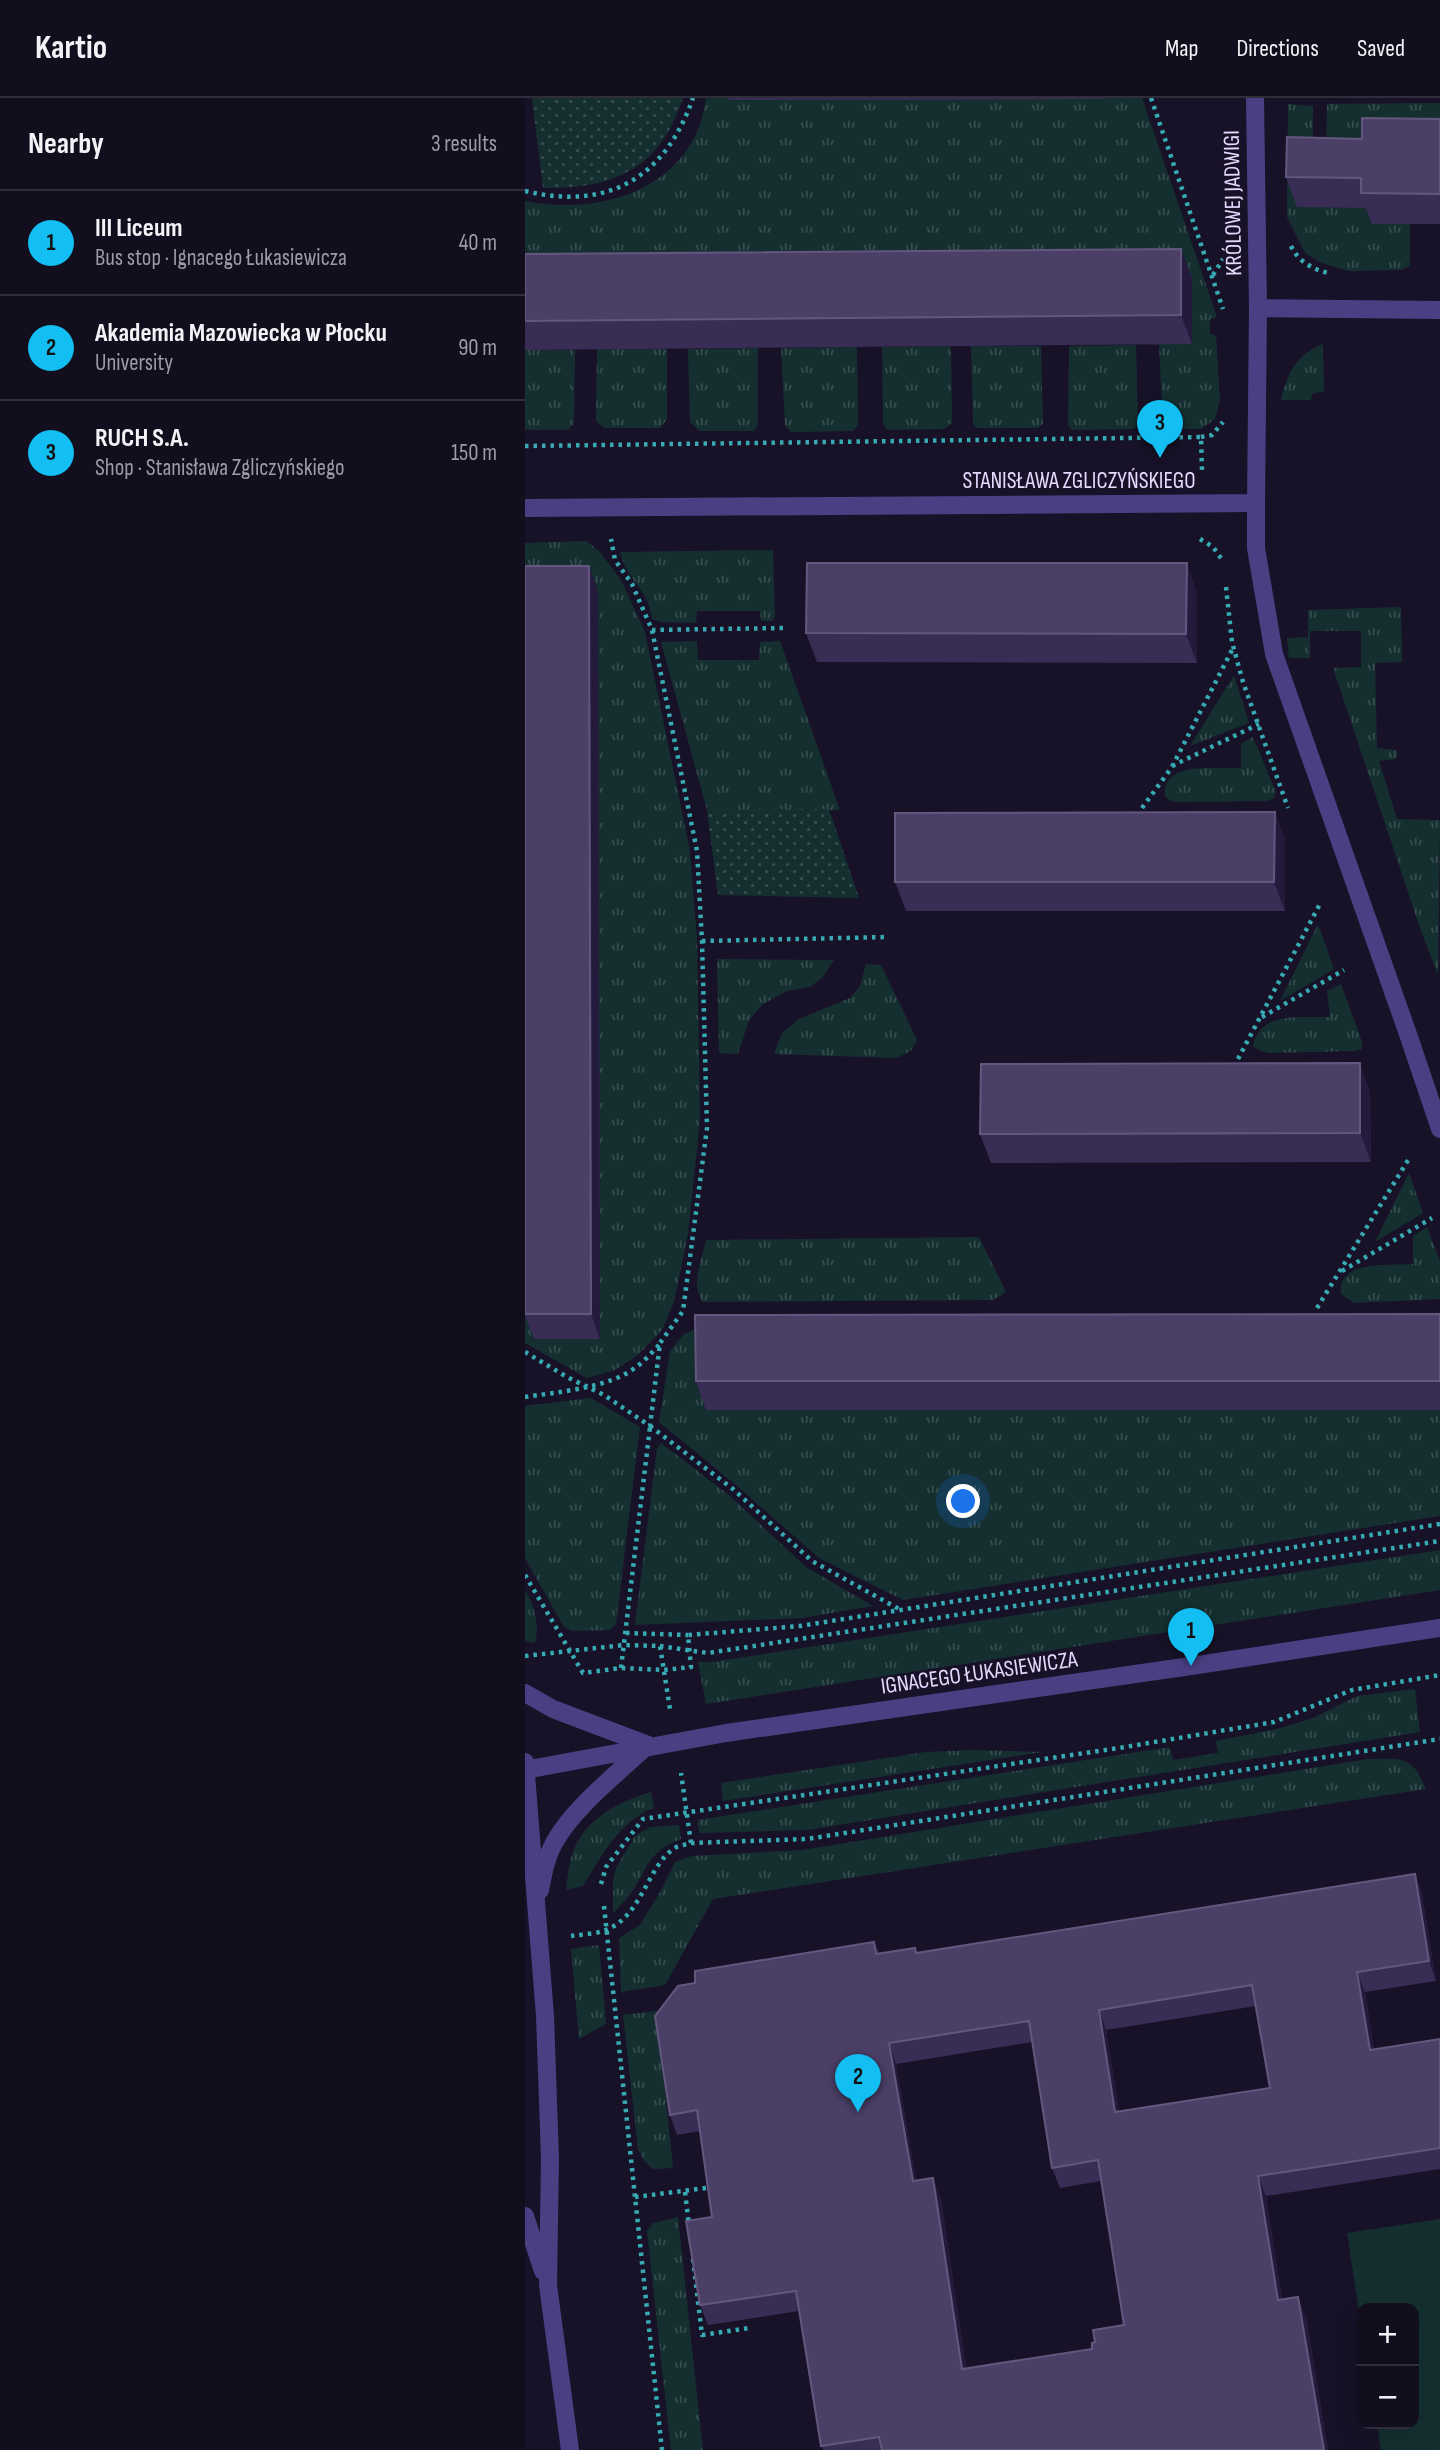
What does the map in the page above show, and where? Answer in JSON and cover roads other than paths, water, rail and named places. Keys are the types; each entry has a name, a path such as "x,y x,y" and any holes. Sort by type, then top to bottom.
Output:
{"street":[{"name":"KRÓLOWEJ JADWIGI","path":"1255,98 1258,308"},
{"path":"1440,310 1258,308 1256,503 1256,548 1273,654 1379,949 1440,1129"},
{"name":"STANISŁAWA ZGLICZYŃSKIEGO","path":"525,508 1256,503"},
{"name":"IGNACEGO ŁUKASIEWICZA","path":"525,1767 648,1745 1440,1628"},
{"path":"525,1693 553,1709 648,1745 588,1801 555,1843 544,1868 536,1913"},
{"path":"525,1767 545,2016 550,2145 548,2285 570,2450"},
{"path":"525,2216 548,2285"}],"place":[{"name":"RUCH S.A.","path":"1160,458"},
{"name":"III Liceum","path":"1191,1666"},
{"name":"Akademia Mazowiecka w Płocku","path":"858,2112"}]}
